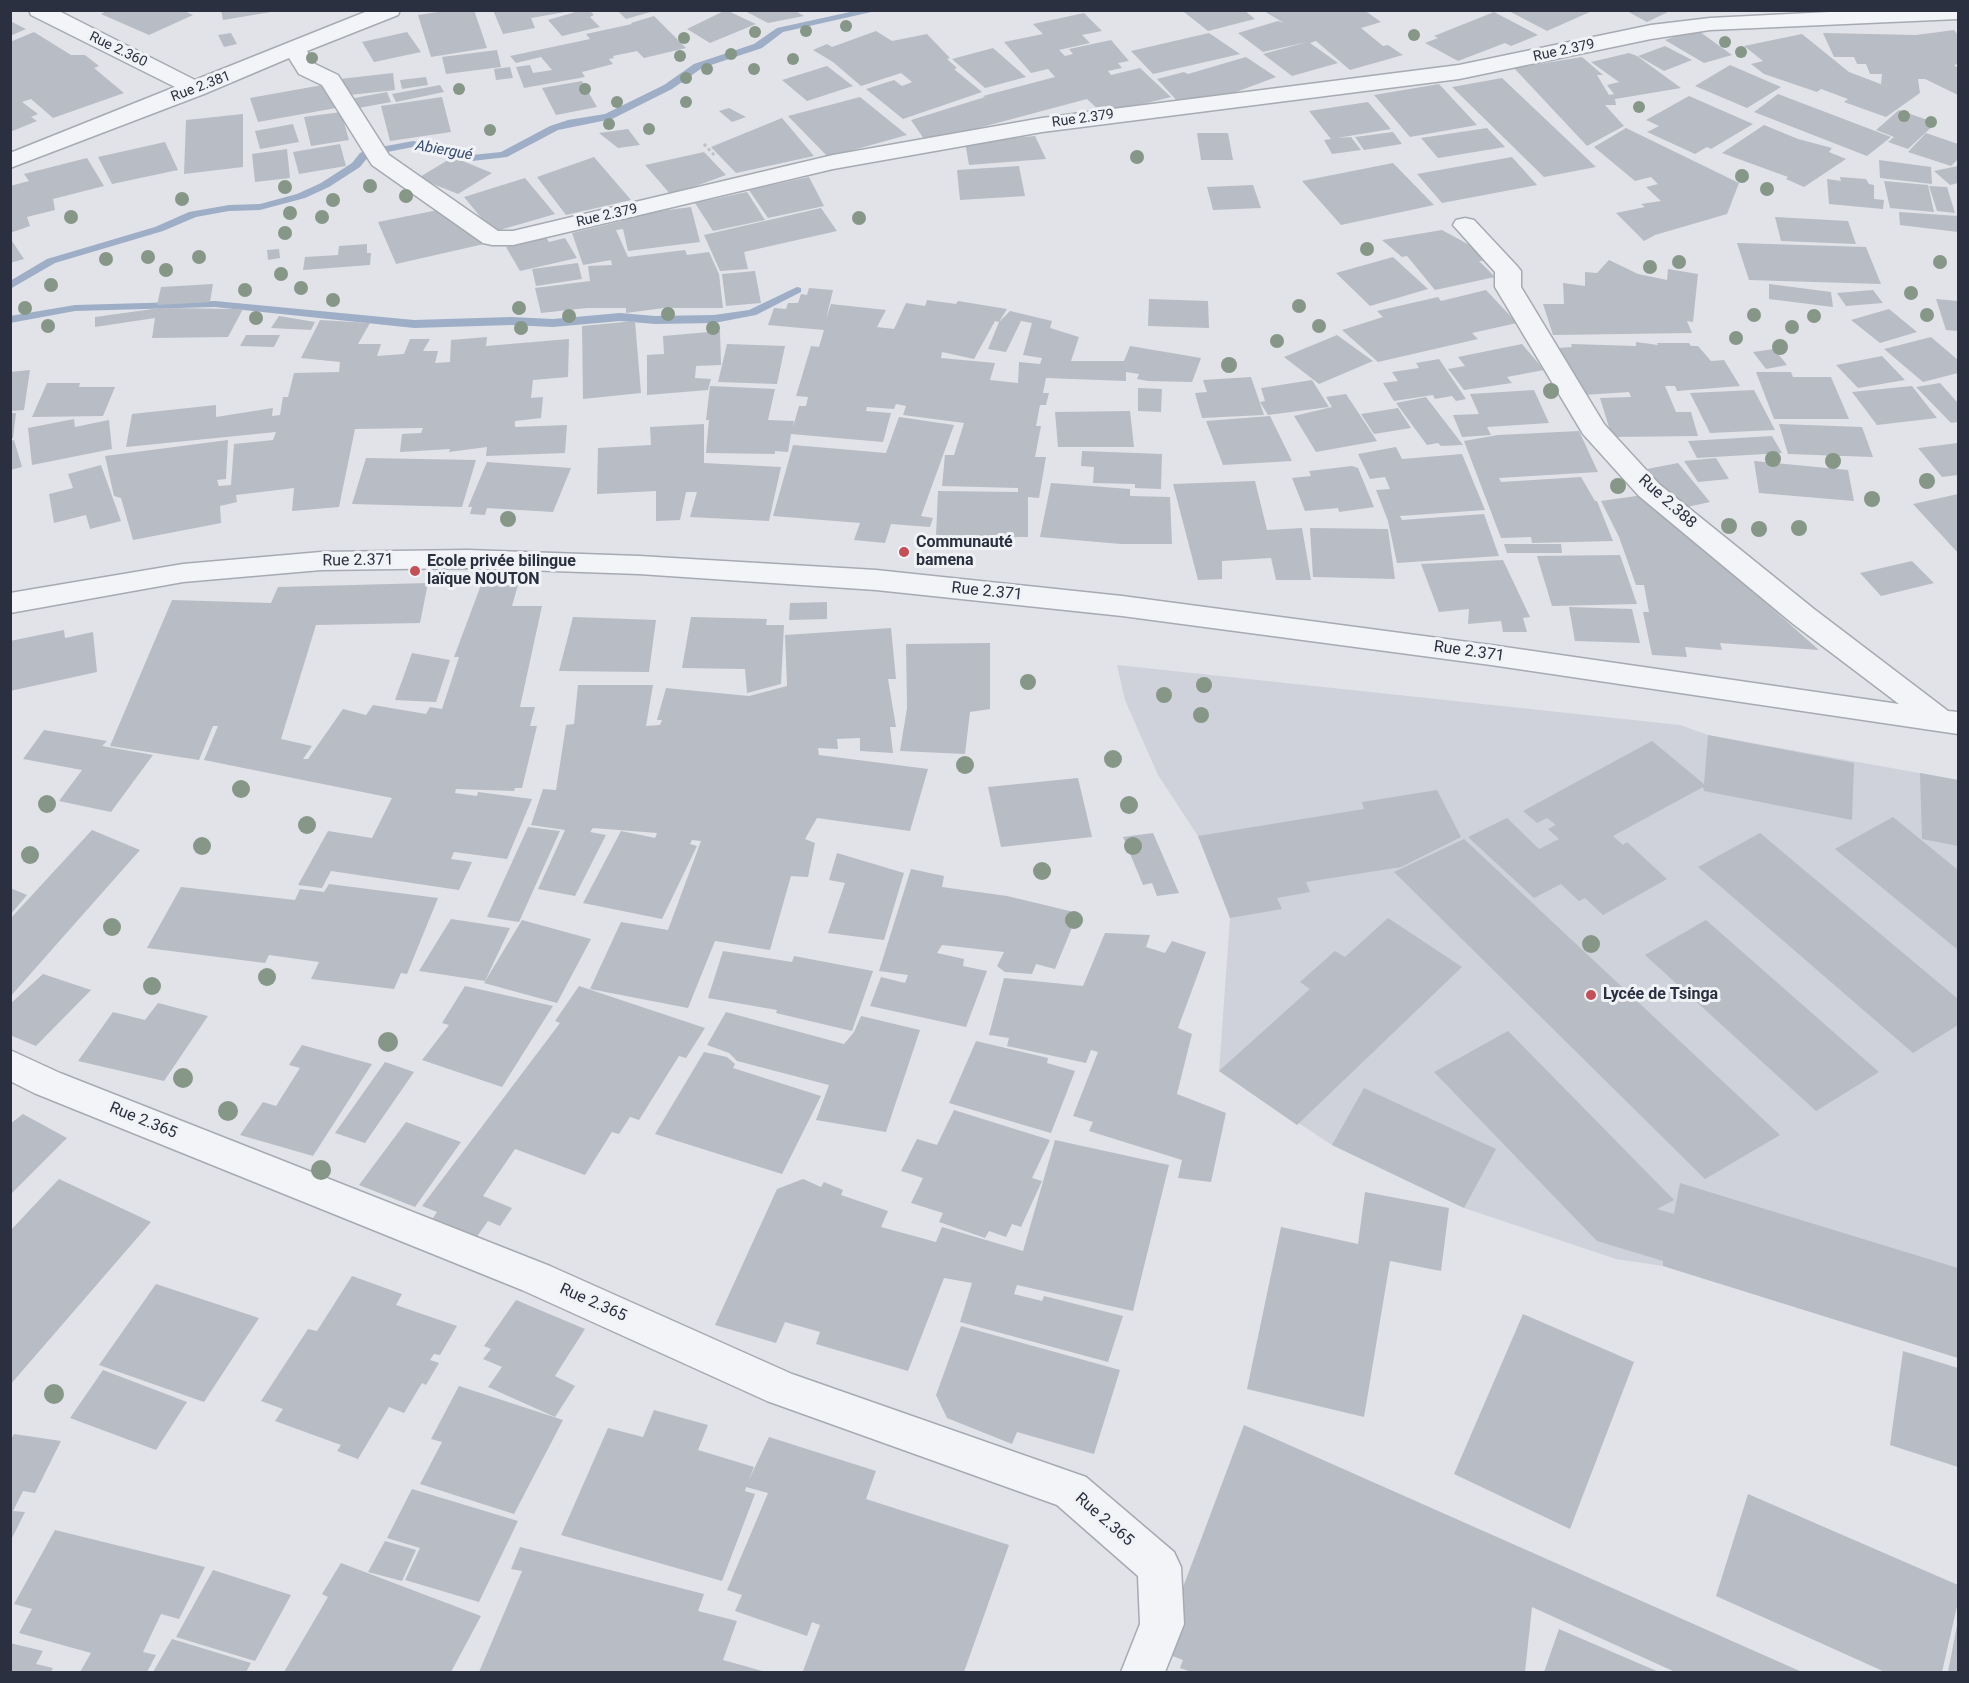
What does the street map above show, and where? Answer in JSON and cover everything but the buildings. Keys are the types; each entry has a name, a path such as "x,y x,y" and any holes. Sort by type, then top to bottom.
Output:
{"street":[{"name":"Rue 2.360","path":"39,10 196,88"},
{"name":"Rue 2.381","path":"10,161 295,50 390,10"},
{"name":"Rue 2.379","path":"295,50 307,69 330,80 366,141 380,160 492,238 513,238 833,162 1030,127 1459,72 1651,32 1710,24 1959,13"},
{"name":"Rue 2.388","path":"1465,225 1508,271 1508,287 1593,428 1649,490 1803,616 1949,721"},
{"name":"Rue 2.371","path":"10,603 183,573 321,561 468,559 639,565 876,580 1122,606 1949,721"},
{"name":"Rue 2.365","path":"10,1064 47,1083 536,1278 782,1388 1071,1491 1159,1567 1162,1624 1143,1672"}],"shaded area":[{"name":"Lycée de Tsinga","path":"1117,665 1680,725 1708,735 1958,780 1958,1358 1663,1266 1616,1259 1464,1208 1332,1145 1219,1071 1230,918 1198,836 1158,775 1125,700"}],"waterway":[{"name":"Abiergué","path":"10,286 51,261 159,229 193,214 229,208 260,207 301,196 325,185 356,165 364,155 374,151 413,144 472,158 503,155 554,128 568,123 608,117 668,87 698,66 758,46 780,30 875,10"},
{"path":"10,320 75,308 215,304 414,324 511,321 553,323 620,317 655,320 714,319 752,313 797,290"}],"place":[{"name":"Communauté bamena","path":"904,552"},
{"name":"Ecole privée bilingue laïque NOUTON","path":"415,571"},
{"name":"Lycée de Tsinga","path":"1591,995"}]}
